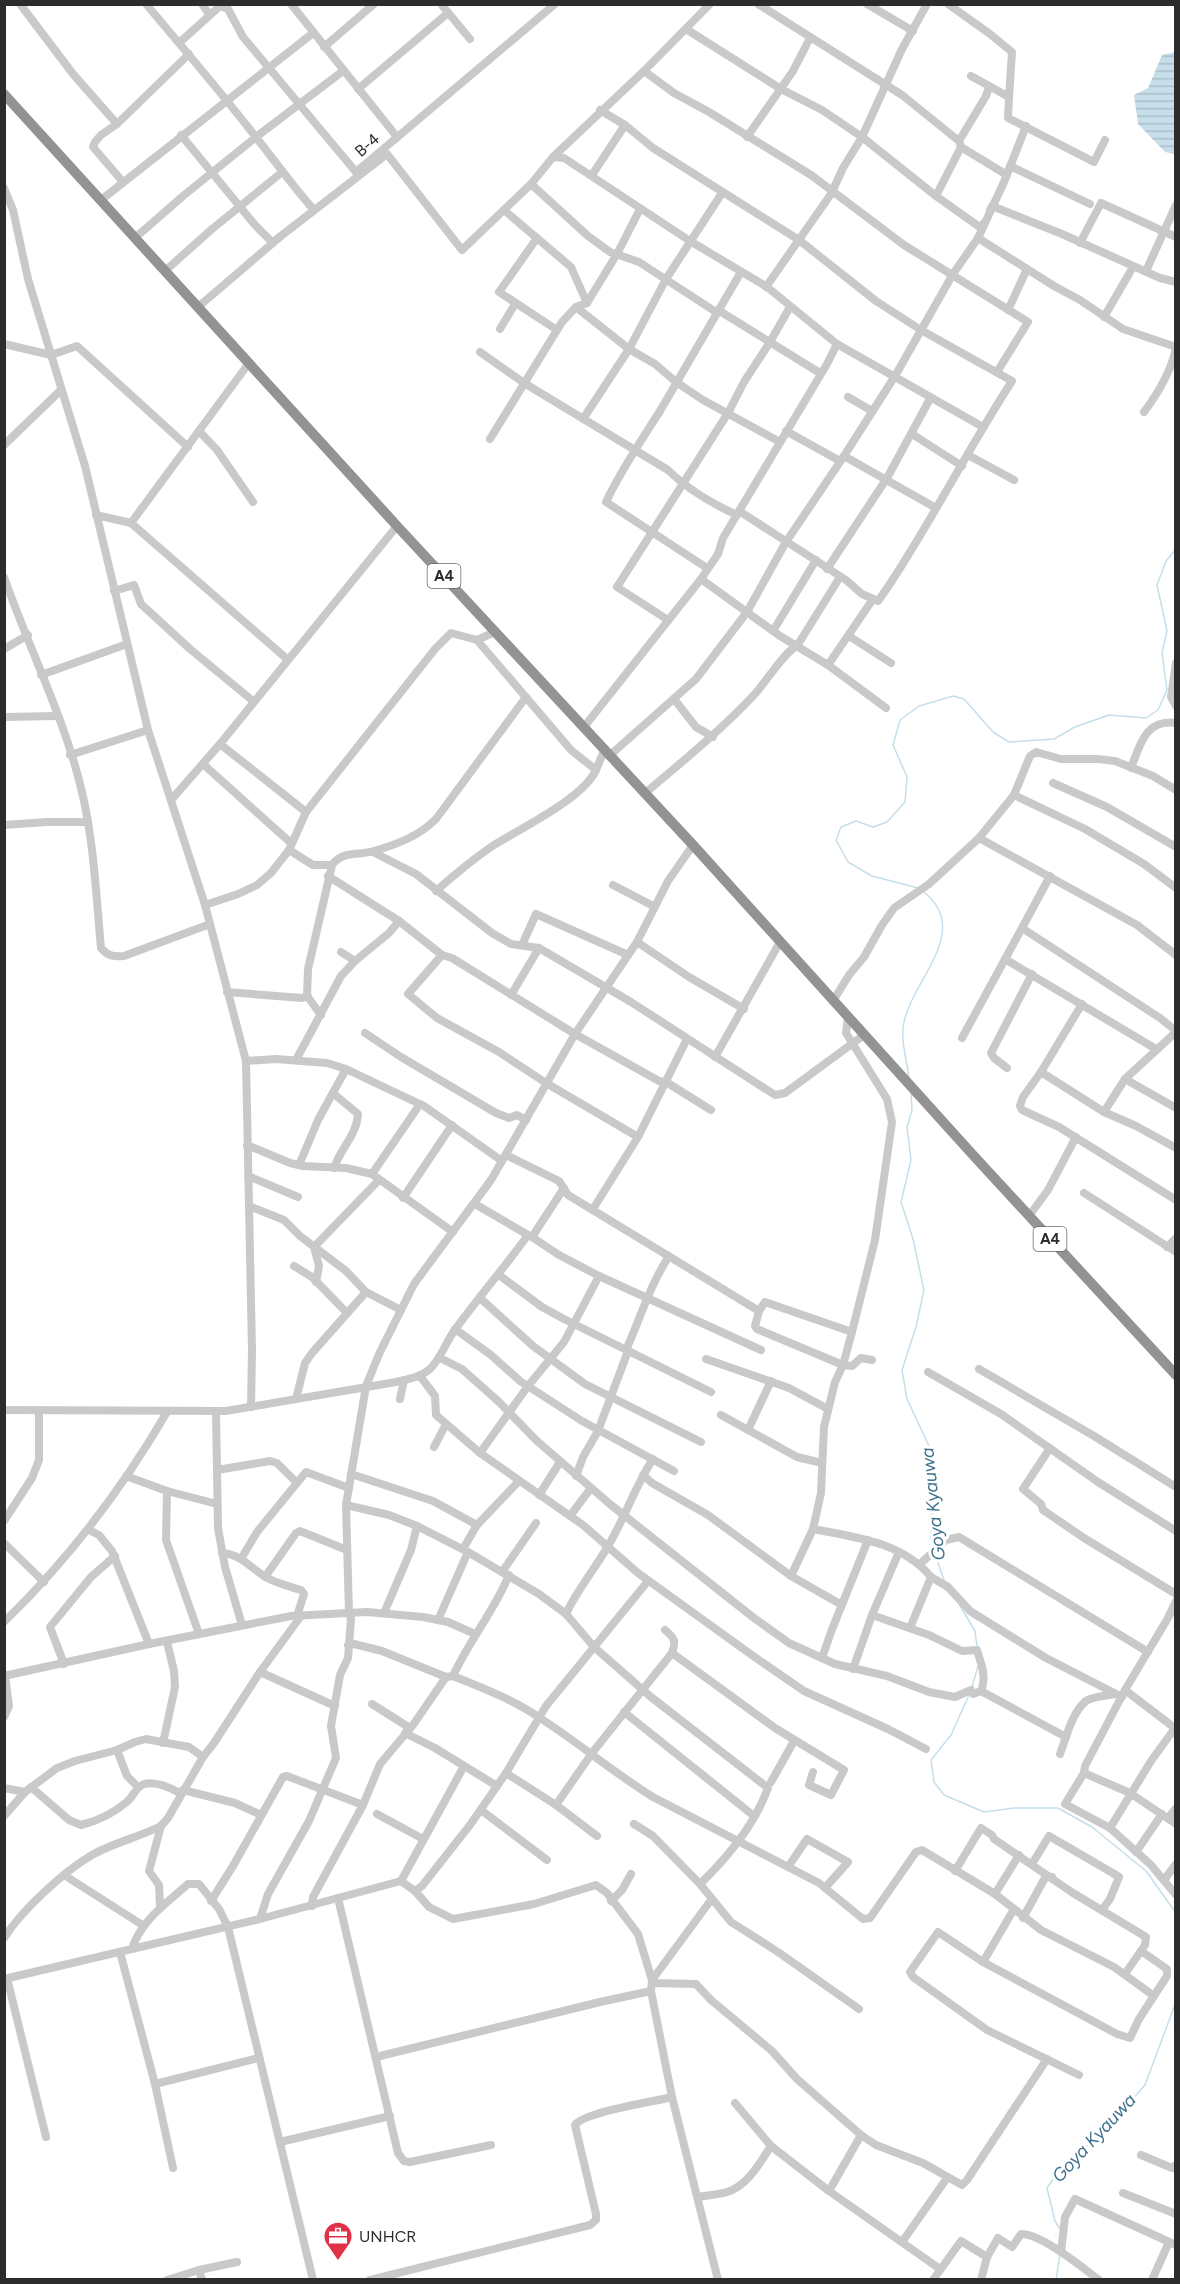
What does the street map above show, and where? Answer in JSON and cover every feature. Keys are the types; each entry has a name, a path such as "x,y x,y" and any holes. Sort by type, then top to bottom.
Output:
{"highway":[{"name":"A4","path":"4,94 1176,1375"}],"street":[{"path":"20,4 73,74 117,124"},
{"path":"146,4 313,209"},
{"path":"202,4 210,14"},
{"path":"324,47 374,4"},
{"path":"441,4 470,39"},
{"name":"B-4","path":"198,307 555,4"},
{"path":"181,135 255,225 275,241 387,154 462,250 531,184 553,157 600,110 644,71 710,4"},
{"path":"758,4 902,95 960,144 1007,176"},
{"path":"867,4 913,31"},
{"path":"766,287 800,241 832,190 862,137 902,49 927,4"},
{"path":"948,4 1012,52 1008,118 1094,162 1105,140"},
{"path":"291,5 397,137"},
{"path":"179,43 220,6 227,6 243,37 356,172"},
{"path":"358,89 448,13"},
{"path":"686,29 781,89 822,110 862,137 936,196 981,228 1007,176 1026,126"},
{"path":"101,200 313,33"},
{"path":"747,137 781,89 810,38"},
{"path":"123,182 93,147 95,142 117,124 189,54"},
{"path":"135,238 256,137 344,71"},
{"path":"644,71 674,93 709,112 832,190 904,245 1028,322 997,372"},
{"path":"970,76 1009,97"},
{"path":"936,196 989,87"},
{"path":"480,352 524,383 668,470 682,484 712,504 738,513 816,560 862,594 878,601 893,582 1012,381 921,330 876,301 800,241 722,193 600,110"},
{"path":"592,176 625,126"},
{"path":"553,157 564,158 690,241 766,287 837,344 983,427"},
{"path":"1010,166 1090,204"},
{"path":"165,271 281,172"},
{"path":"531,184 588,236 610,252 639,261 820,373"},
{"path":"4,188 13,210 28,279 84,466 148,730 205,905 246,1060 252,1350 250,1407"},
{"path":"583,419 629,349 666,279 722,193"},
{"path":"1080,243 1101,203 1176,237"},
{"path":"1146,272 1176,205"},
{"path":"436,891 458,871 491,847 560,805 591,781 607,754 696,679 747,612 786,542 895,376 953,274 978,238 992,206"},
{"path":"992,206 1133,267 1176,282"},
{"path":"490,439 557,330 576,307 587,303 617,254 640,209"},
{"path":"504,210 571,267 587,303"},
{"path":"537,238 499,292 557,330"},
{"path":"978,238 1124,329 1176,347 1172,364 1160,390 1144,412"},
{"path":"1104,317 1133,267"},
{"path":"1008,310 1027,269"},
{"path":"707,568 606,502 616,480 741,272"},
{"path":"501,329 515,304"},
{"path":"576,307 629,349 655,364 676,382 780,442"},
{"path":"668,620 618,587 728,413 744,382 790,307"},
{"path":"4,344 51,355 77,346 188,447"},
{"path":"584,727 718,554 723,537 837,344"},
{"path":"131,523 249,363"},
{"path":"4,445 61,390"},
{"path":"848,397 872,411"},
{"path":"827,569 887,478 931,397"},
{"path":"199,431 222,456 254,502"},
{"path":"786,431 887,478 936,508"},
{"path":"912,434 962,466"},
{"path":"968,455 1014,480"},
{"path":"96,515 131,523 287,659"},
{"path":"171,800 220,744 252,701 397,526"},
{"path":"772,631 816,560"},
{"path":"4,577 58,716 81,787 88,822 101,948 106,954 114,957 124,956 210,924"},
{"path":"644,794 713,737 770,678 790,650 797,646 840,577"},
{"path":"700,579 772,631 828,665 886,708"},
{"path":"114,591 134,585 141,604 252,701"},
{"path":"828,665 873,599"},
{"path":"477,640 495,632"},
{"path":"205,905 257,885 271,873 290,846 306,812 451,633 477,640 572,750 596,771"},
{"path":"4,649 28,635"},
{"path":"849,636 891,663"},
{"path":"41,675 127,644"},
{"path":"1175,666 1172,697 1176,706"},
{"path":"321,1015 308,996 308,969 332,865 342,855 373,852 423,832 436,819 526,698"},
{"path":"674,699 696,727 713,737"},
{"path":"4,717 58,716"},
{"path":"1131,768 1143,738 1153,726 1166,722 1176,723"},
{"path":"70,755 148,730"},
{"path":"220,744 306,812"},
{"path":"834,1000 894,908 929,884 979,838 1014,795 1030,756 1036,752 1061,759 1115,761 1153,776 1176,790"},
{"path":"203,764 290,846 314,865 332,865"},
{"path":"1053,783 1107,807 1176,847"},
{"path":"1014,795 1085,829 1144,864 1176,888"},
{"path":"4,825 88,822"},
{"path":"979,838 1137,925 1176,955"},
{"path":"261,1919 268,1894 309,1821 336,1758 331,1726 340,1675 348,1658 351,1619 346,1504 366,1386 380,1352 414,1284 475,1204 575,1034 637,942 668,881 693,845"},
{"path":"373,852 416,874 492,933 512,944 539,948 607,988 775,1095 785,1093 864,1035"},
{"path":"328,876 399,921 442,955 452,958 575,1034 659,1081 666,1082 711,1110"},
{"path":"962,1038 1050,876"},
{"path":"613,885 655,907"},
{"path":"522,945 536,914 628,955"},
{"path":"296,1060 341,976 355,961 389,933 399,921"},
{"path":"1022,928 1160,1018 1176,1031 1125,1078 1104,1112"},
{"path":"637,942 689,977 744,1009"},
{"path":"715,1057 780,942"},
{"path":"511,995 539,948"},
{"path":"341,952 355,961"},
{"path":"442,955 409,995 436,1018 499,1052 546,1083 638,1137"},
{"path":"1005,959 1156,1049"},
{"path":"1007,1068 993,1058 991,1053 1032,974"},
{"path":"227,992 302,998 308,996"},
{"path":"1082,1004 1041,1072 1023,1097 1020,1106 1022,1110 1076,1137 1176,1200"},
{"path":"791,1576 813,1529 821,1494 824,1427 852,1332 875,1240 892,1122 887,1099 846,1033 848,1017"},
{"path":"365,1033 401,1058 496,1113 509,1118 517,1115 526,1120"},
{"path":"593,1209 638,1137 687,1038"},
{"path":"246,1060 296,1060 327,1063 346,1069 420,1104 504,1158 559,1181 568,1195 759,1311"},
{"path":"299,1165 318,1120 346,1069"},
{"path":"1041,1072 1104,1112 1176,1148"},
{"path":"1125,1078 1176,1108"},
{"path":"334,1094 358,1114 353,1134 338,1156 334,1168"},
{"path":"372,1174 420,1104"},
{"path":"404,1198 452,1125"},
{"path":"1029,1216 1048,1190 1076,1137"},
{"path":"248,1145 299,1165 357,1170 372,1174 453,1232"},
{"path":"248,1176 298,1197"},
{"path":"314,1247 379,1180"},
{"path":"4,1410 39,1412 216,1411 296,1400 420,1376 440,1358 443,1347 455,1329 530,1236 564,1188"},
{"path":"1084,1193 1176,1252"},
{"path":"475,1204 559,1256 598,1276 761,1350"},
{"path":"249,1206 284,1220 346,1271 366,1292 401,1310"},
{"path":"1167,1247 1176,1238"},
{"path":"314,1247 319,1266 316,1282"},
{"path":"576,1476 583,1457 598,1431 656,1276 669,1257"},
{"path":"294,1266 312,1277 346,1313"},
{"path":"498,1275 542,1307 711,1392"},
{"path":"480,1453 528,1386 564,1342 598,1276"},
{"path":"296,1400 305,1363 366,1292"},
{"path":"480,1298 550,1359 585,1384 701,1442"},
{"path":"852,1332 765,1302 759,1311 755,1326 757,1329 843,1365 852,1366 861,1358 872,1360"},
{"path":"455,1329 528,1386 598,1431 674,1471"},
{"path":"440,1358 462,1369 576,1476 780,1637 808,1654 835,1664 887,1676 929,1692 955,1697 972,1690 974,1694 981,1691 984,1682 983,1663 977,1650 962,1651 910,1628 872,1615"},
{"path":"706,1359 789,1388 828,1409"},
{"path":"979,1369 1176,1487"},
{"path":"928,1372 1001,1414 1098,1482 1176,1531"},
{"path":"420,1376 435,1396 436,1415 446,1424 480,1453 609,1546 648,1581 804,1690 926,1749"},
{"path":"400,1399 404,1380"},
{"path":"748,1430 771,1381"},
{"path":"216,1411 218,1528 222,1553 242,1625"},
{"path":"4,1521 32,1478 39,1460 39,1412"},
{"path":"4,1622 44,1582 89,1530 167,1412"},
{"path":"721,1415 797,1457 822,1463"},
{"path":"434,1447 446,1424"},
{"path":"1050,1448 1023,1489 1041,1504 1043,1510 1176,1594"},
{"path":"566,1614 572,1601 609,1546 625,1516 642,1475 653,1459"},
{"path":"217,1470 270,1461 277,1463 297,1483"},
{"path":"539,1495 560,1462"},
{"path":"241,1559 257,1532 306,1472 350,1488"},
{"path":"351,1474 424,1497 477,1525"},
{"path":"642,1475 708,1515 791,1576 842,1605"},
{"path":"126,1476 167,1491 217,1504"},
{"path":"438,1620 477,1525 519,1481"},
{"path":"570,1516 591,1488"},
{"path":"167,1491 166,1540 199,1634"},
{"path":"346,1504 389,1515 417,1526 506,1574 566,1614 594,1647 768,1788 737,1842 700,1884"},
{"path":"312,1906 313,1897 363,1805 380,1764 450,1676 501,1593 506,1574 536,1523"},
{"path":"384,1613 411,1550 417,1526"},
{"path":"813,1529 851,1534 899,1552 920,1564 931,1577 948,1587 970,1611 1039,1654 1121,1694 1175,1729 1130,1793 1110,1828"},
{"path":"89,1530 99,1535 115,1556 149,1644"},
{"path":"265,1577 296,1533 300,1531 347,1550"},
{"path":"920,1564 946,1539 959,1537 1148,1652"},
{"path":"822,1658 868,1540"},
{"path":"4,1543 44,1582"},
{"path":"853,1669 872,1615 899,1552"},
{"path":"160,1907 159,1885 149,1871 161,1826 203,1757 299,1616 304,1594 301,1590 265,1577 230,1553 222,1553"},
{"path":"64,1664 50,1627 92,1577 115,1556"},
{"path":"910,1628 931,1577"},
{"path":"415,1892 445,1858 481,1810 539,1717 648,1581"},
{"path":"1176,1600 1168,1618 1121,1694 1085,1766 1084,1773 1068,1797 1066,1805 1110,1828 1164,1880 1176,1895"},
{"path":"4,1716 9,1706 5,1676 242,1625 299,1616 384,1613 438,1620 475,1634"},
{"path":"556,1805 592,1753 672,1653 674,1636 665,1630"},
{"path":"163,1743 175,1687 174,1671 166,1642"},
{"path":"348,1645 382,1651 450,1676 539,1717 645,1792 825,1888 863,1919 868,1920 922,1850 995,1894 1023,1918 1064,1943 1092,1955 1125,1974 1154,1996"},
{"path":"672,1653 794,1741 844,1770 831,1795 809,1785 813,1772"},
{"path":"260,1672 335,1706"},
{"path":"1060,1754 1075,1717 1095,1683"},
{"path":"981,1691 1066,1737"},
{"path":"1084,1702 1092,1698 1121,1694"},
{"path":"372,1704 407,1731 497,1786"},
{"path":"624,1712 754,1816"},
{"path":"4,1816 28,1790 57,1768 146,1739 189,1747 203,1757"},
{"path":"771,1782 794,1741"},
{"path":"117,1750 127,1776 138,1787"},
{"path":"46,2137 6,1979 261,1919 401,1881 464,1766"},
{"path":"506,1773 556,1805 597,1836"},
{"path":"1084,1773 1130,1793 1176,1824"},
{"path":"211,1901 283,1777 287,1776 363,1805"},
{"path":"4,1788 28,1790 69,1820 81,1825 113,1812 129,1800 138,1787 145,1783 235,1803 261,1815"},
{"path":"1136,1852 1165,1816 1176,1808"},
{"path":"481,1810 547,1860"},
{"path":"377,1814 423,1839"},
{"path":"634,1824 653,1836 700,1884 731,1922 859,2009"},
{"path":"4,1938 25,1911 64,1875 93,1854 161,1826"},
{"path":"955,1871 981,1828 994,1839 1146,1937 1145,1945 1125,1974"},
{"path":"1032,1864 1049,1836 1119,1877 1110,1899 1102,1910"},
{"path":"788,1867 807,1839 832,1851 848,1862 825,1888"},
{"path":"995,1894 1019,1855"},
{"path":"1164,1880 1176,1864"},
{"path":"611,1902 622,1890 631,1874"},
{"path":"64,1875 144,1926"},
{"path":"1023,1918 1046,1876 1052,1877"},
{"path":"401,1881 429,1907 453,1919 534,1904 578,1888 596,1885 607,1893 611,1902 638,1934 652,1985 672,2097 718,2280"},
{"path":"132,1949 136,1937 160,1907 189,1884 199,1884 219,1909 228,1927 313,2280"},
{"path":"338,1898 398,2153 404,2161 410,2162 491,2145"},
{"path":"652,1985 711,1900"},
{"path":"983,1962 1014,1909"},
{"path":"1079,2075 987,2030 910,1975 910,1972 938,1932 983,1962 1117,2034 1130,2038 1167,1976 1167,1969 1141,1951"},
{"path":"120,1952 155,2084 173,2168"},
{"path":"376,2057 600,2002 652,1985 687,1982 696,1984 711,2000 772,2050 797,2079 861,2135 876,2145 923,2163 962,2185 1047,2059"},
{"path":"155,2084 258,2058"},
{"path":"370,2280 590,2225 596,2220 596,2214 575,2125 579,2120 597,2114 672,2097"},
{"path":"735,2103 771,2146 829,2191 940,2269"},
{"path":"280,2142 390,2116"},
{"path":"829,2191 861,2135"},
{"path":"698,2197 728,2192 740,2185 753,2172 771,2146"},
{"path":"1141,2155 1172,2168 1176,2165"},
{"path":"902,2242 947,2178"},
{"path":"1123,2193 1176,2214"},
{"path":"1061,2252 1065,2217 1075,2199 1172,2243 1152,2280"},
{"path":"981,2280 987,2257 998,2238 1012,2247 1021,2234 1036,2236 1099,2280"},
{"path":"933,2280 961,2241 987,2257"},
{"path":"167,2280 237,2262"},
{"path":"199,2270 202,2280"}],"water":[{"path":"1176,52 1175,154 1165,152 1138,124 1134,95 1148,88 1162,55"}],"waterway":[{"name":"Goya Kyauwa","path":"918,888 872,876 848,862 836,840 841,827 856,821 873,827 887,822 905,802 907,777 893,745 900,720 919,706 953,696 964,699 993,732 1009,742 1054,739 1075,727 1109,715 1146,718 1158,710 1167,690 1162,653 1167,631 1157,585 1166,561 1176,549"},
{"name":"Goya Kyauwa","path":"909,1078 903,1043 904,1022 909,1006 935,956 941,939 942,923 937,907 924,892"},
{"name":"Goya Kyauwa","path":"911,1094 912,1110 907,1127 911,1160 901,1202 913,1239 924,1290 916,1327 902,1370 907,1399 929,1446 934,1485 931,1538 933,1546"},
{"name":"Goya Kyauwa","path":"935,1554 944,1580"},
{"name":"Goya Kyauwa","path":"959,1604 975,1631 977,1646"},
{"name":"Goya Kyauwa","path":"972,1687 978,1666"},
{"name":"Goya Kyauwa","path":"969,1695 951,1735 931,1760 934,1782 944,1795 984,1812 1014,1808 1058,1808 1092,1827 1146,1871 1176,1913"},
{"name":"Goya Kyauwa","path":"1060,2229 1055,2221 1047,2188 1061,2168 1088,2145 1108,2118 1129,2103 1145,2085 1176,2002"},
{"name":"Goya Kyauwa","path":"1056,2280 1060,2254"}],"place":[{"name":"UNHCR","path":"338,2262"}]}
